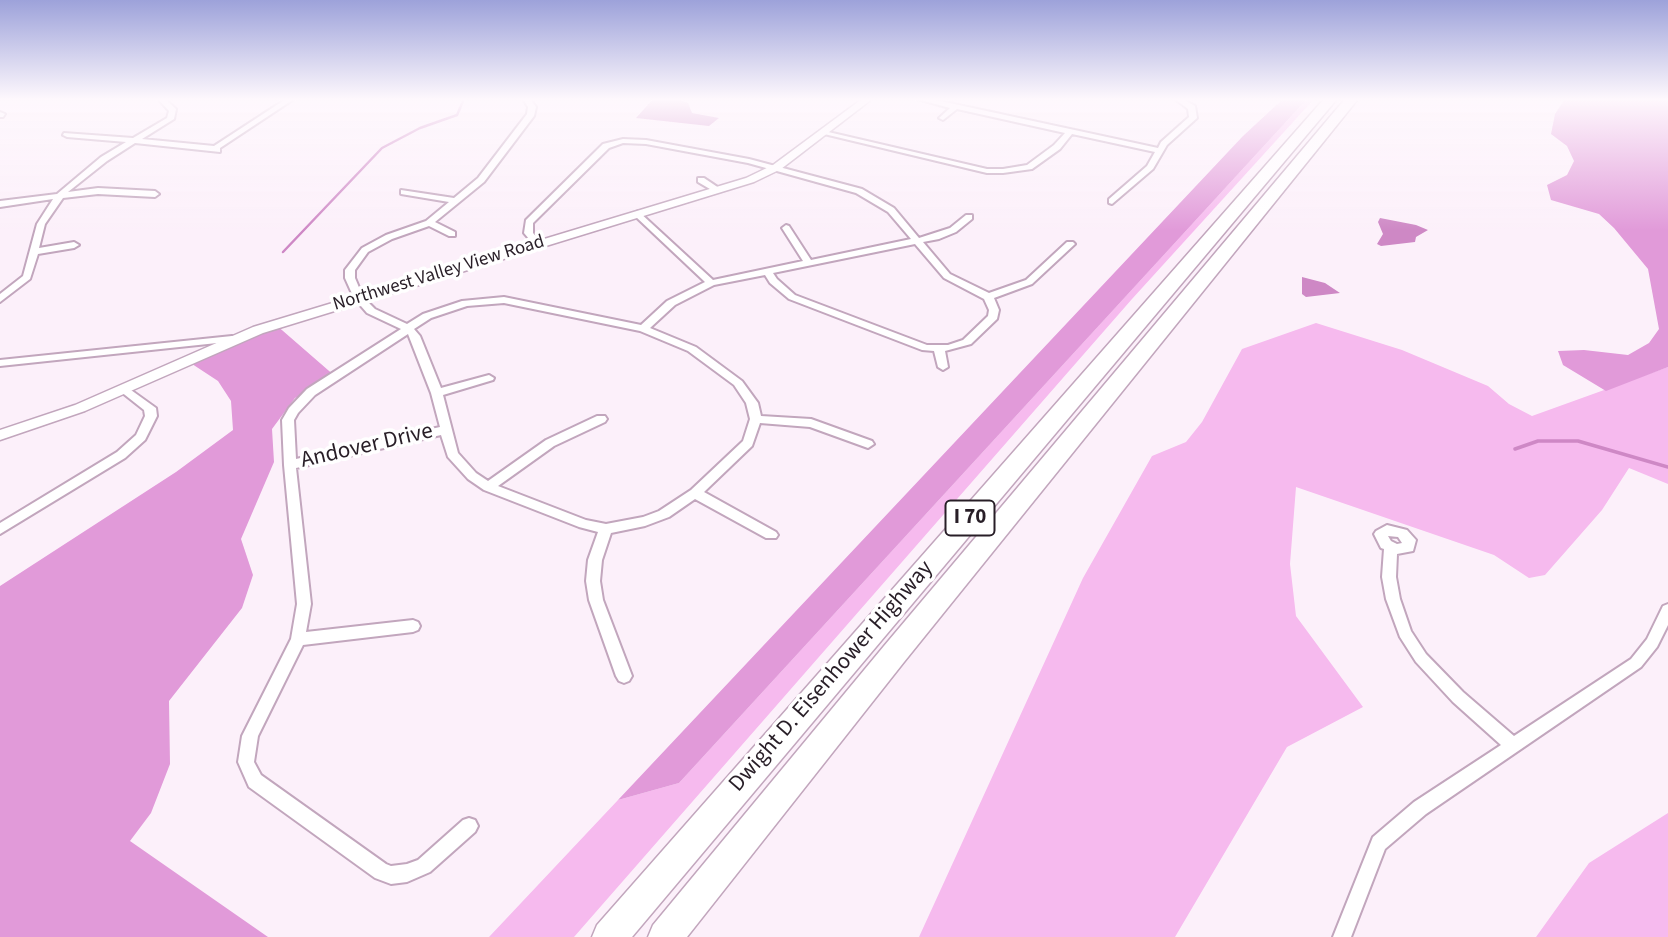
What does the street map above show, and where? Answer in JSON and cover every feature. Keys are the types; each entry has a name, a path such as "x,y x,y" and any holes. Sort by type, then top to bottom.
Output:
{"highway":[{"name":"Dwight D. Eisenhower Highway","path":"609,937 1293,143"},
{"name":"Dwight D. Eisenhower Highway","path":"665,937 903,643 1316,143"}],"street":[{"path":"0,299 27,277 41,224 62,193 89,170 131,143"},
{"path":"141,143 216,149 225,143"},
{"path":"469,826 424,866 407,873 391,875 381,872 255,781 246,762 250,736 298,639 304,588 290,465 288,420 300,402 408,328 442,309 466,303 504,300 643,329 692,349 724,371 752,403 756,419 748,443 695,493 664,514 645,522 606,529 583,524 488,487 472,476 452,454 437,393 415,336 408,328 371,311 359,298 350,278 358,257 389,237 429,223 490,170 510,143"},
{"path":"538,244 527,233 529,222 606,146 622,143"},
{"path":"650,143 777,167 870,195 891,209 947,276 988,297 994,310 989,322 967,342 939,349 912,345 792,296 772,281 767,271"},
{"name":"Northwest Valley View Road","path":"0,435 80,408 232,339 718,190 777,167 811,143"},
{"path":"866,143 987,171 1029,167 1061,143"},
{"path":"1121,143 1160,151"},
{"path":"1112,201 1150,167 1168,143"},
{"path":"701,180 718,190"},
{"path":"0,204 62,193 117,191 155,194"},
{"path":"404,192 457,201"},
{"path":"638,214 711,283"},
{"path":"643,329 671,303 711,283 946,234 969,217"},
{"path":"429,223 452,234"},
{"path":"786,228 809,263"},
{"path":"988,297 1028,282 1070,244"},
{"path":"34,252 74,245"},
{"path":"0,363 232,339"},
{"path":"939,349 943,367"},
{"path":"437,393 489,378"},
{"path":"0,529 121,455 141,437 151,416 150,408 124,389"},
{"path":"488,487 550,443 601,419"},
{"path":"756,419 811,422 868,444"},
{"name":"Andover Drive","path":"290,465 445,430"},
{"path":"695,493 771,535"},
{"path":"606,529 595,560 593,581 596,600 624,676"},
{"path":"1391,547 1389,577 1392,599 1405,633 1421,658 1458,698 1514,746"},
{"path":"1342,937 1379,844 1420,808 1636,663 1652,643 1668,610"},
{"path":"298,639 413,626"}],"shaded area":[{"path":"1237,143 1267,143 679,783 618,800"},
{"path":"1267,143 1274,143 1132,299 574,937 489,937 618,800 679,783"},
{"path":"1563,143 1668,143 1668,367 1606,391 1563,365 1558,351 1584,350 1628,355 1649,343 1659,329 1648,269 1614,228 1599,214 1551,200 1547,185 1567,175 1574,161"},
{"path":"1380,218 1428,230 1416,237 1415,242 1381,246 1377,244 1383,234 1378,222"},
{"path":"1302,277 1325,283 1340,293 1306,297 1302,294"},
{"path":"1316,323 1402,350 1488,386 1509,404 1532,416 1668,367 1668,484 1629,468 1602,510 1545,575 1529,578 1494,555 1296,487 1290,564 1296,616 1363,707 1287,747 1175,937 919,937 1083,578 1152,456 1186,442 1202,422 1242,349"},
{"path":"275,324 336,377 295,398 272,429 274,462 241,539 253,575 242,608 169,701 170,764 151,813 130,841 268,937 0,937 0,586 176,472 233,430 231,401 218,381 186,360"},
{"path":"1668,813 1668,937 1536,937 1589,863"}],"waterway":[{"path":"283,252 382,148 392,143"},
{"path":"1515,449 1538,441 1578,441 1668,467"}]}
